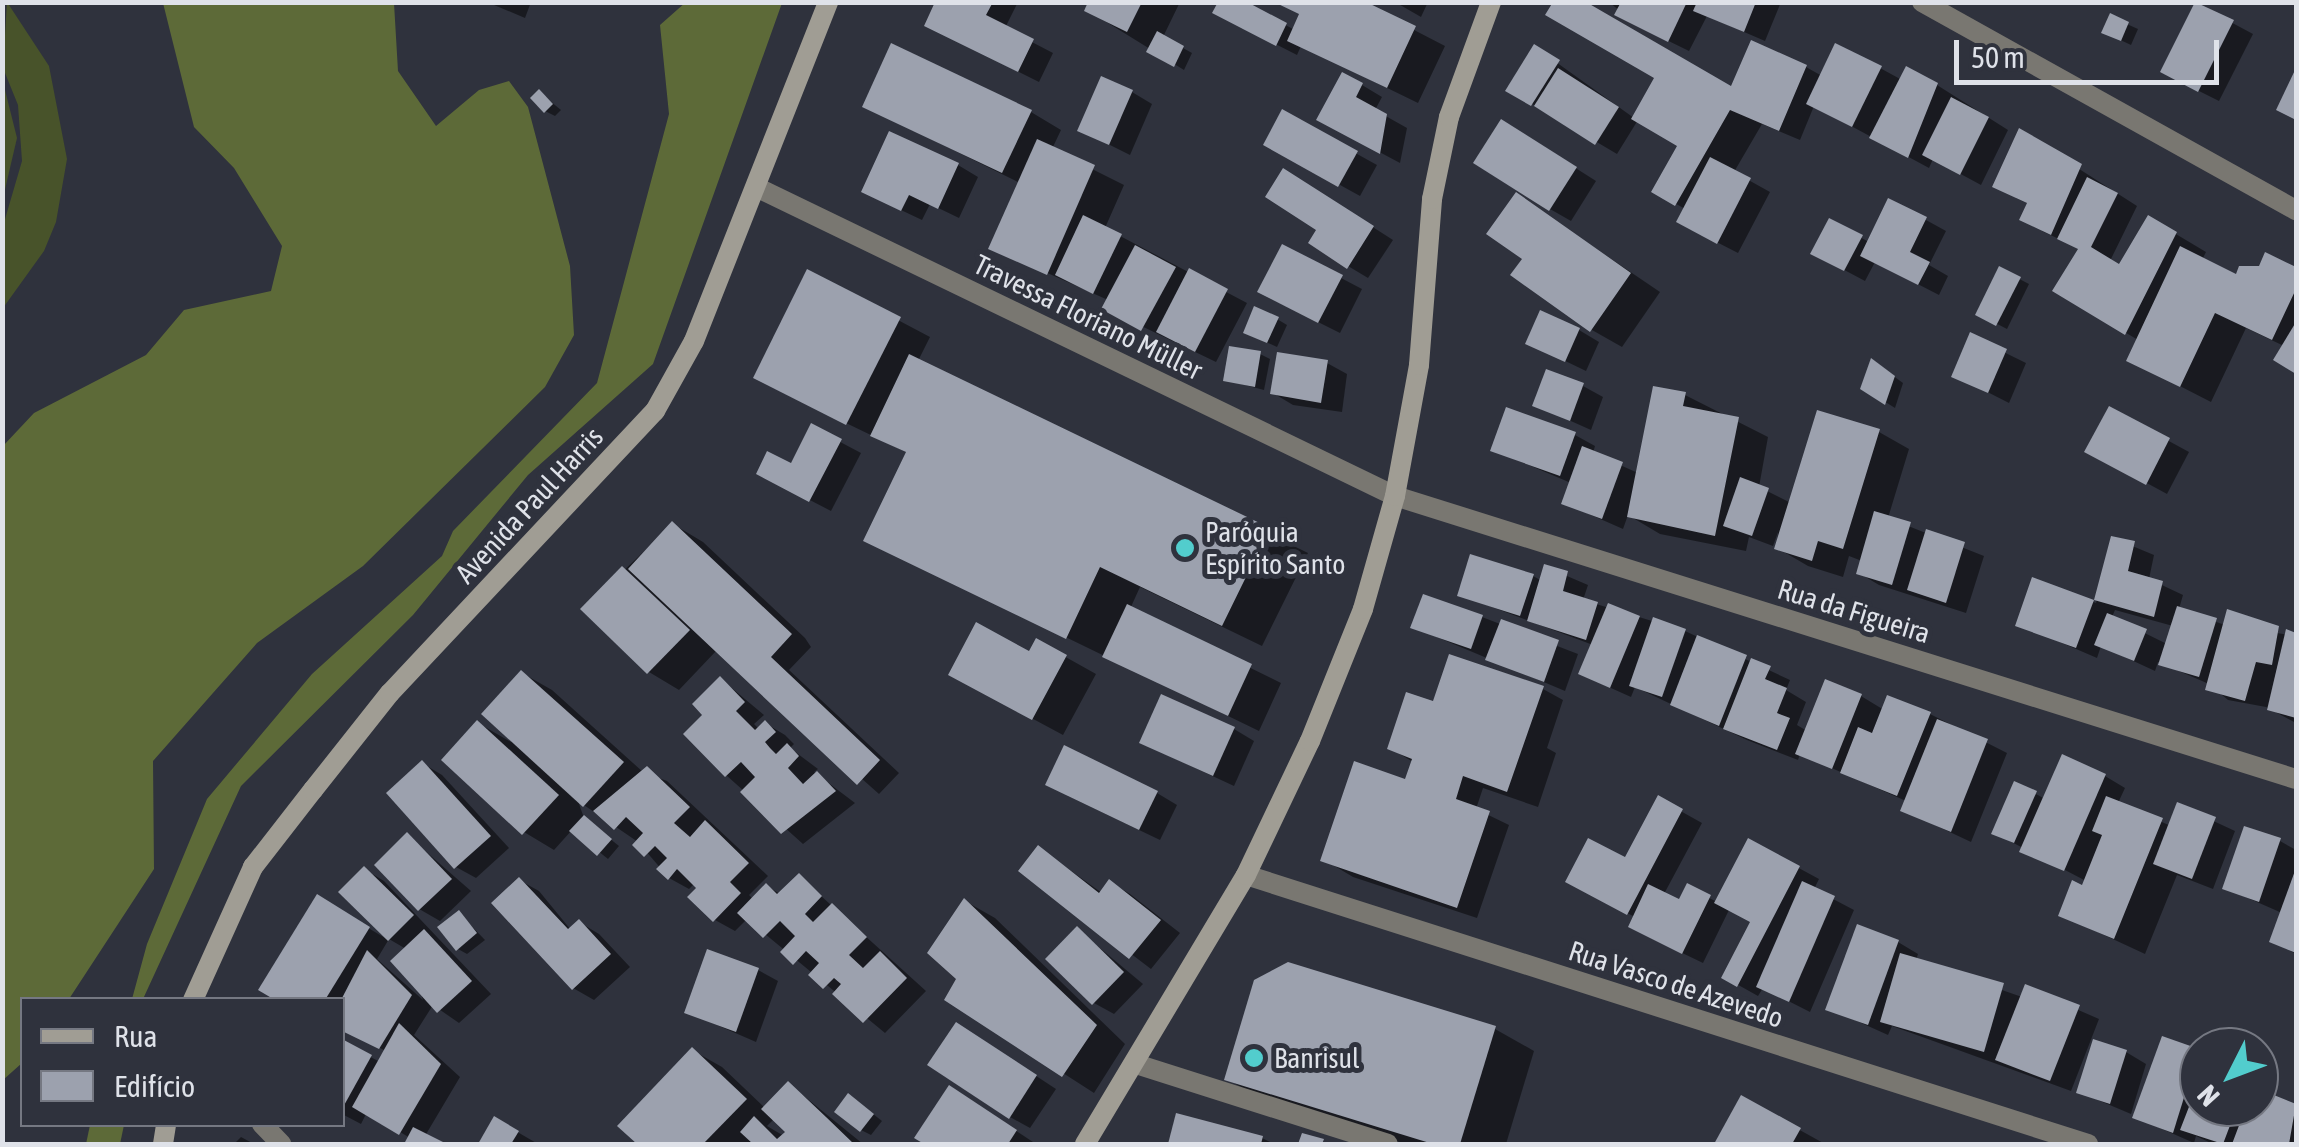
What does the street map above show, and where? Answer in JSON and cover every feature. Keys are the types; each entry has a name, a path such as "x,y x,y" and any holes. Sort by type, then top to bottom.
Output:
{"main road":[{"name":"Avenida Paul Harris","path":"193,997 253,868 312,790 390,693 655,411 694,341 758,188 828,2"},
{"path":"1085,1144 1246,875 1350,642 1395,496 1419,364 1432,200 1448,117 1490,2"}],"street":[{"path":"1922,2 2296,210"},
{"name":"Travessa Floriano Müller","path":"758,188 1395,496"},
{"name":"Rua da Figueira","path":"1395,496 2296,779"},
{"name":"Rua Vasco de Azevedo","path":"1246,875 2088,1144"},
{"path":"1136,1064 1388,1144"}],"green space":[{"path":"7,2 49,66 67,159 56,222 44,251 3,308 3,226 22,161 18,105 3,68"},
{"path":"686,2 782,3 653,364 528,475 413,615 241,786 144,997 133,997 147,944 207,799 312,674 442,556 453,531 597,383 669,114 660,25"},
{"path":"163,3 394,3 398,71 436,126 479,90 509,81 528,107 570,266 574,335 545,387 363,566 257,643 153,761 154,869 70,997 20,997 20,1065 3,1080 3,446 34,413 146,355 184,310 271,291 282,246 234,168 194,127"},
{"path":"3,82 17,138 2,198"},
{"path":"90,1127 124,1127 120,1144 86,1144"}],"building":[{"path":"935,2 993,2 986,15 1034,39 1018,72 924,26"},
{"path":"1088,2 1142,2 1127,32 1084,11"},
{"path":"1218,2 1247,2 1287,23 1276,46 1212,13"},
{"path":"1274,2 1366,2 1416,26 1387,88 1287,41 1299,14"},
{"path":"1553,2 1586,2 1731,86 1751,40 1807,65 1779,131 1730,110 1675,206 1651,192 1677,146 1631,119 1654,78 1545,15"},
{"path":"1621,2 1687,2 1668,42 1614,15"},
{"path":"1697,2 1756,2 1744,32 1693,11"},
{"path":"2195,2 2234,20 2198,92 2160,72"},
{"path":"2110,13 2129,22 2121,41 2101,33"},
{"path":"1157,31 1184,46 1174,67 1146,52"},
{"path":"891,43 1032,110 1002,173 862,107"},
{"path":"1835,43 1882,66 1852,127 1806,104"},
{"path":"1534,44 1560,60 1531,106 1505,91"},
{"path":"1906,66 1938,83 1908,158 1869,138"},
{"path":"1558,68 1619,107 1595,145 1534,106"},
{"path":"2296,68 2296,120 2276,110"},
{"path":"1342,72 1363,83 1356,97 1387,114 1380,154 1316,120"},
{"path":"1101,76 1133,90 1109,145 1077,131"},
{"path":"539,89 553,104 544,113 530,98"},
{"path":"1951,97 1989,117 1960,175 1922,155"},
{"path":"1282,109 1358,151 1338,187 1263,145"},
{"path":"1501,119 1577,167 1549,211 1473,163"},
{"path":"2019,128 2082,164 2051,235 2019,220 2027,203 1992,187"},
{"path":"889,131 959,163 938,209 909,195 901,211 861,192"},
{"path":"1037,139 1095,165 1047,275 988,249"},
{"path":"1710,157 1751,178 1717,244 1676,222"},
{"path":"1283,168 1374,226 1347,269 1308,243 1316,230 1265,197"},
{"path":"2087,177 2118,193 2091,247 2119,264 2148,215 2177,232 2125,335 2052,291 2078,249 2057,239"},
{"path":"1516,192 1631,273 1590,332 1510,275 1522,259 1486,234"},
{"path":"1888,198 1927,217 1910,252 1930,262 1918,285 1860,256"},
{"path":"1083,215 1122,234 1093,294 1055,275"},
{"path":"1829,218 1863,235 1844,271 1810,254"},
{"path":"1282,244 1343,275 1318,323 1257,292"},
{"path":"1135,245 1176,267 1141,331 1101,309"},
{"path":"2180,246 2236,274 2239,266 2259,266 2265,252 2296,267 2296,289 2272,340 2215,313 2180,387 2126,361"},
{"path":"1999,266 2021,277 1996,326 1975,315"},
{"path":"1189,268 1228,289 1195,352 1156,332"},
{"path":"807,269 901,317 846,425 753,378"},
{"path":"1254,306 1279,317 1267,343 1243,333"},
{"path":"1540,310 1580,328 1565,362 1525,344"},
{"path":"2296,322 2296,374 2273,360"},
{"path":"1970,332 2007,349 1988,393 1951,377"},
{"path":"1229,346 1261,351 1255,387 1223,381"},
{"path":"1277,352 1328,360 1321,403 1270,394"},
{"path":"909,354 1270,528 1222,626 1100,567 1066,639 863,541 906,452 870,436"},
{"path":"1871,358 1895,376 1885,405 1860,389"},
{"path":"1546,369 1584,383 1570,421 1532,406"},
{"path":"1653,386 1686,392 1683,406 1739,417 1715,536 1627,517"},
{"path":"2109,406 2170,438 2146,485 2084,452"},
{"path":"1506,407 1576,432 1560,476 1490,451"},
{"path":"1817,410 1880,429 1843,549 1818,541 1812,561 1774,549"},
{"path":"811,423 842,439 809,502 756,474 767,451 791,463"},
{"path":"1582,446 1623,462 1602,519 1561,504"},
{"path":"1740,477 1769,488 1752,536 1723,526"},
{"path":"1874,511 1911,522 1892,585 1856,574"},
{"path":"672,521 792,634 771,657 880,760 857,785 628,569"},
{"path":"1926,529 1965,542 1946,603 1907,590"},
{"path":"2111,536 2135,541 2128,571 2163,581 2154,617 2094,600"},
{"path":"1470,554 1534,574 1520,616 1457,596"},
{"path":"1544,564 1568,571 1563,591 1598,602 1586,640 1527,621"},
{"path":"622,566 690,630 647,674 580,609"},
{"path":"2032,577 2094,600 2076,648 2015,626"},
{"path":"1423,594 1483,615 1471,649 1410,628"},
{"path":"1608,603 1640,616 1610,688 1578,674"},
{"path":"1127,604 1252,664 1228,716 1102,657"},
{"path":"2177,606 2217,618 2199,677 2158,665"},
{"path":"2227,609 2279,626 2272,665 2256,662 2245,701 2205,690"},
{"path":"2107,613 2147,629 2134,661 2094,645"},
{"path":"1653,617 1686,629 1662,697 1629,686"},
{"path":"1501,619 1559,640 1544,682 1485,660"},
{"path":"976,622 1029,651 1036,638 1067,655 1032,720 948,675"},
{"path":"2286,629 2296,633 2296,718 2267,710"},
{"path":"1697,635 1747,655 1719,726 1670,705"},
{"path":"1449,654 1544,686 1507,792 1463,776 1456,799 1490,811 1457,908 1320,861 1354,761 1405,779 1412,759 1387,749 1406,692 1433,701"},
{"path":"1751,658 1771,666 1765,679 1787,688 1777,713 1790,718 1777,750 1723,729"},
{"path":"521,670 624,762 583,807 481,714"},
{"path":"720,676 745,702 736,711 755,730 765,720 776,732 765,742 770,748 776,754 787,743 799,756 788,768 803,784 817,771 836,791 781,834 740,792 755,777 741,762 725,777 683,734 702,715 692,704"},
{"path":"1825,679 1862,694 1832,769 1795,754"},
{"path":"1161,694 1235,727 1213,776 1139,743"},
{"path":"1887,695 1931,712 1897,796 1840,773 1858,727 1872,733"},
{"path":"1937,719 1988,739 1951,832 1900,811"},
{"path":"477,720 559,795 522,835 441,760"},
{"path":"1064,745 1158,791 1139,830 1045,785"},
{"path":"2062,754 2106,774 2064,871 2019,852"},
{"path":"422,760 491,836 454,869 386,793"},
{"path":"647,766 690,807 674,823 690,837 705,820 749,863 730,882 741,893 713,922 687,897 696,888 677,869 668,880 656,869 667,858 655,846 644,857 632,845 643,833 626,817 614,830 593,811"},
{"path":"2014,781 2037,791 2014,843 1991,834"},
{"path":"1658,795 1683,809 1627,915 1565,882 1588,838 1625,857"},
{"path":"2106,796 2163,818 2114,939 2058,916 2072,880 2082,885 2102,835 2092,831"},
{"path":"2177,802 2216,817 2192,879 2153,864"},
{"path":"584,815 612,839 597,856 569,831"},
{"path":"2244,826 2281,838 2259,902 2222,889"},
{"path":"407,832 452,879 418,911 374,865"},
{"path":"1748,838 1800,866 1737,987 1721,978 1750,922 1714,903"},
{"path":"1038,845 1099,893 1109,879 1161,920 1129,959 1018,871"},
{"path":"364,866 414,915 388,941 338,892"},
{"path":"2296,868 2296,953 2269,942"},
{"path":"799,873 822,896 805,914 813,922 832,903 867,937 849,955 863,968 880,951 907,978 863,1023 832,994 841,984 834,978 823,989 808,975 819,963 806,951 793,965 780,952 795,936 780,921 763,938 737,913 766,883 777,894"},
{"path":"519,877 568,929 579,919 611,954 572,990 491,903"},
{"path":"1802,881 1835,896 1789,1002 1756,987"},
{"path":"1687,883 1711,895 1682,954 1628,927 1648,884 1679,899"},
{"path":"317,894 370,927 327,997 270,997 258,990"},
{"path":"964,898 1097,1025 1062,1077 944,1000 956,979 927,953"},
{"path":"459,910 477,933 456,951 437,927"},
{"path":"1857,924 1899,940 1868,1025 1825,1010"},
{"path":"1077,926 1124,972 1092,1005 1045,959"},
{"path":"424,929 472,981 437,1013 390,961"},
{"path":"707,949 759,968 736,1032 684,1013"},
{"path":"367,950 412,995 379,1049 345,1032 343,997"},
{"path":"1900,953 2004,983 1984,1052 1880,1022"},
{"path":"1288,962 1496,1026 1460,1144 1433,1144 1224,1080 1254,980"},
{"path":"2025,984 2080,1005 2050,1081 1995,1060"},
{"path":"956,1022 1037,1075 1009,1119 927,1065"},
{"path":"399,1023 441,1064 399,1135 352,1107"},
{"path":"2162,1036 2179,1042 2179,1114 2173,1133 2132,1118"},
{"path":"2093,1039 2127,1050 2110,1104 2076,1093"},
{"path":"345,1041 372,1055 345,1104"},
{"path":"692,1047 747,1099 703,1144 637,1144 617,1126"},
{"path":"788,1081 854,1144 753,1144 740,1132 754,1116 777,1139 785,1132 761,1109"},
{"path":"949,1085 1017,1130 1008,1144 924,1144 914,1138"},
{"path":"848,1093 874,1114 860,1132 834,1112"},
{"path":"1741,1095 1801,1128 1792,1144 1714,1144"},
{"path":"2279,1097 2296,1104 2289,1144 2232,1144 2238,1127 2279,1127"},
{"path":"1176,1113 1263,1136 1261,1144 1168,1144"},
{"path":"494,1116 519,1131 511,1144 478,1144"},
{"path":"413,1127 447,1144 404,1144"},
{"path":"2181,1127 2229,1127 2223,1144 2180,1130"},
{"path":"1302,1133 1324,1139 1322,1144 1298,1144"}],"place":[{"name":"Paróquia Espírito Santo","path":"1185,548"},
{"name":"Banrisul","path":"1254,1058"}]}
